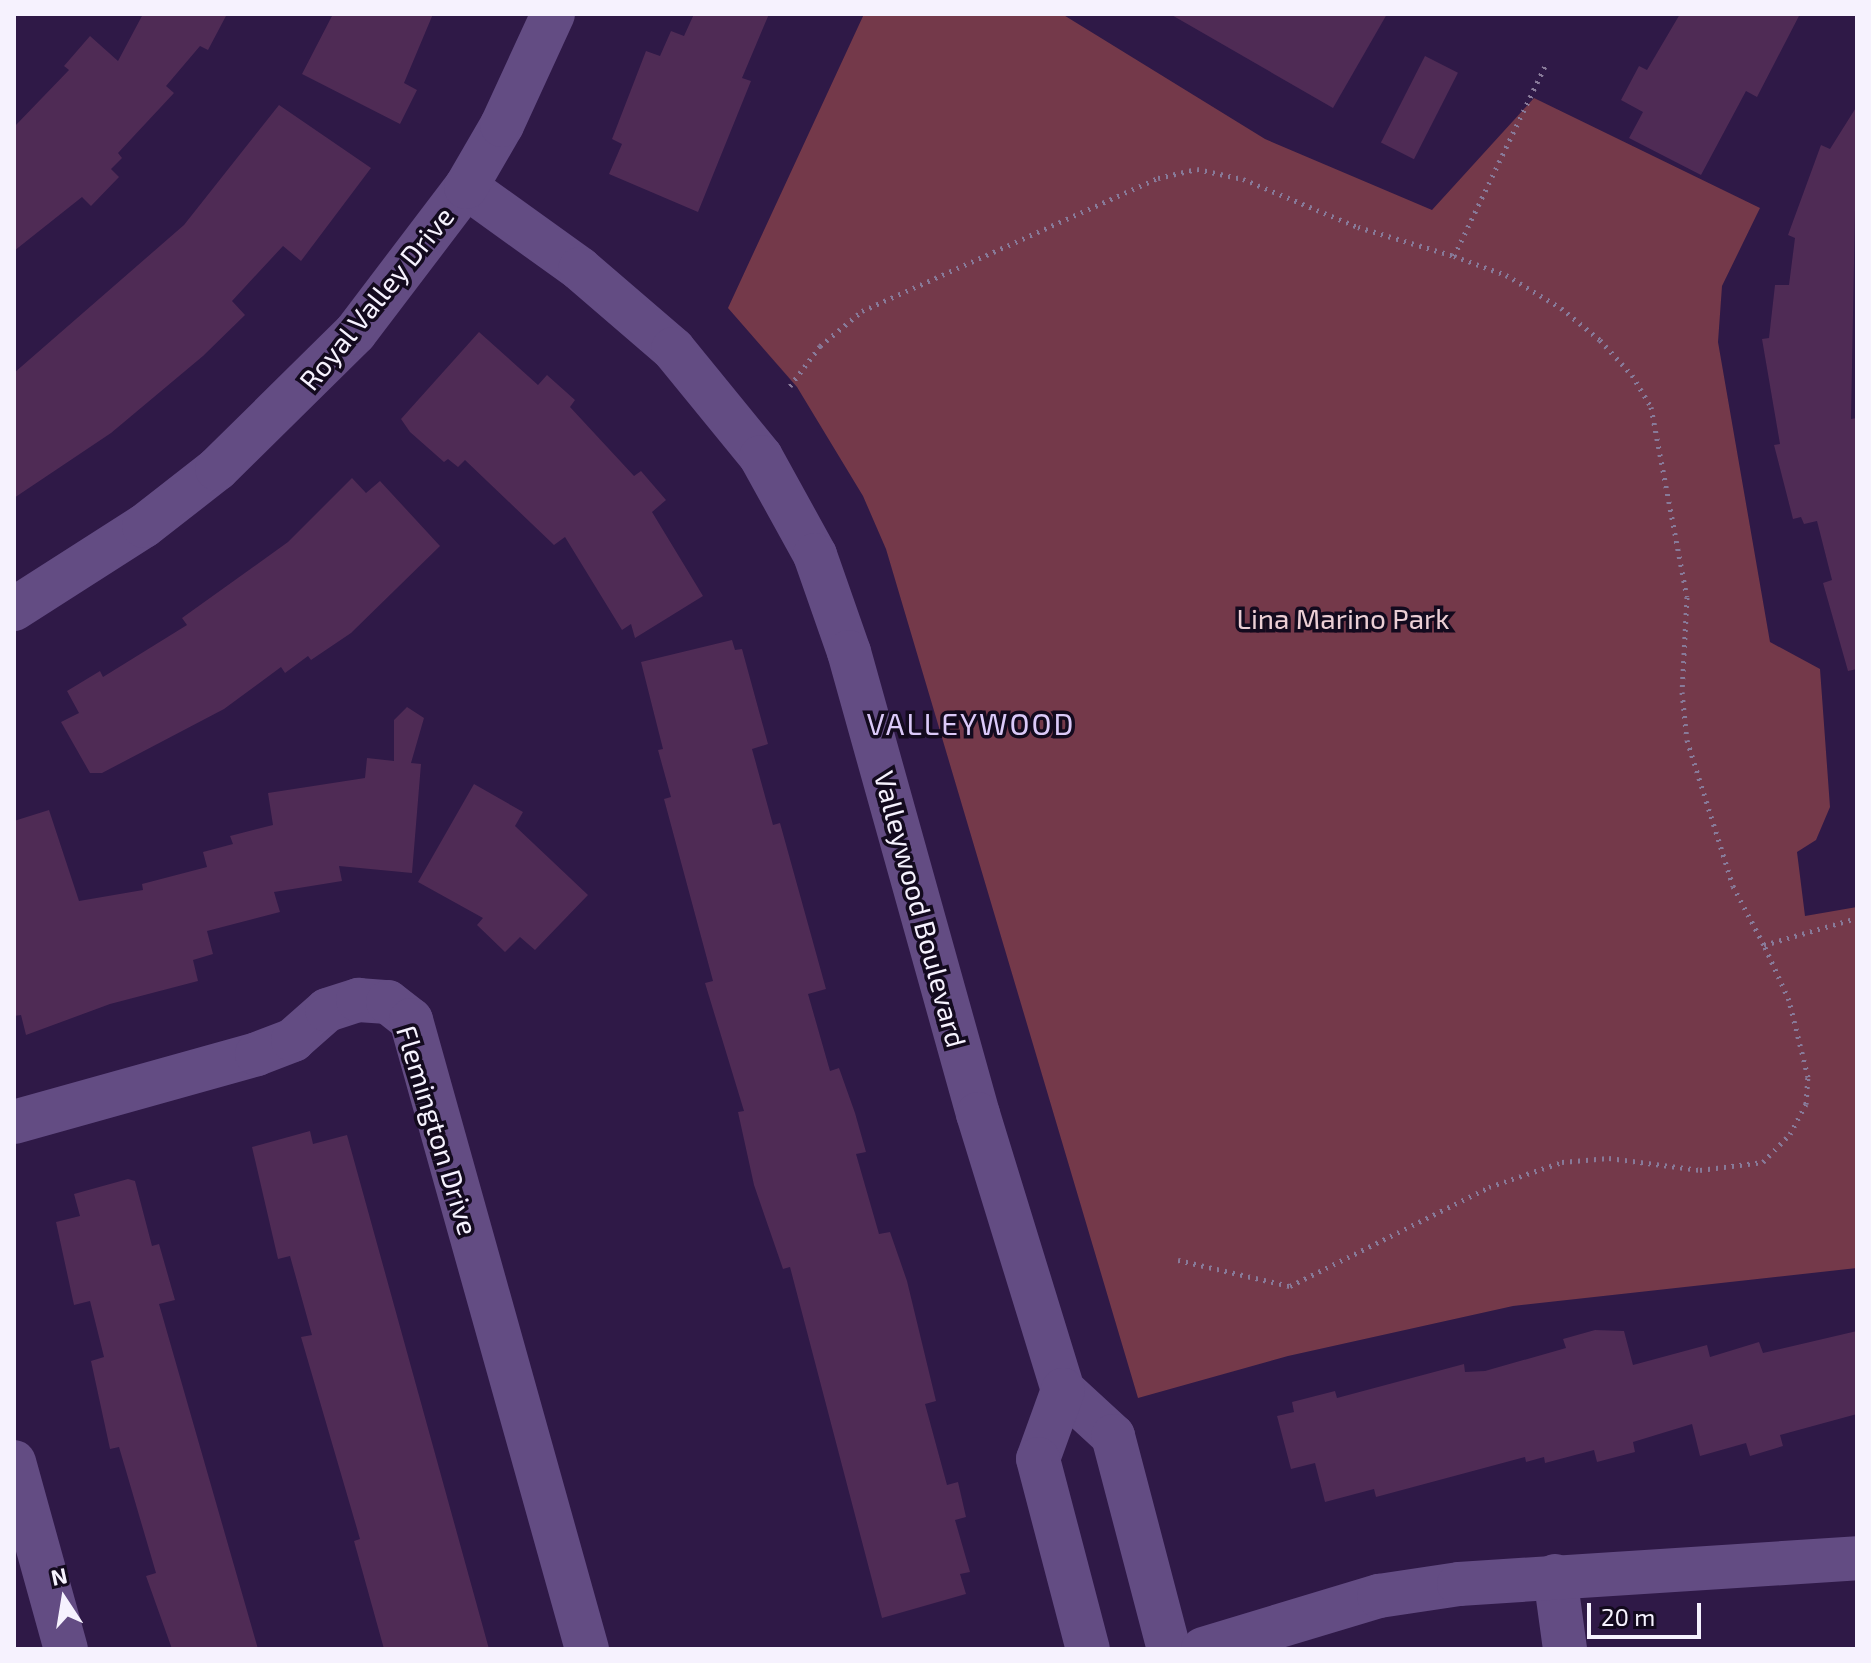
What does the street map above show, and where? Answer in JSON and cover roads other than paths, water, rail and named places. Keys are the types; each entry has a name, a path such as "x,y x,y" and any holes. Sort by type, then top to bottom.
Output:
{"street":[{"name":"Royal Valley Drive","path":"14,609 144,526 217,469 291,401 355,333 466,187 502,125 553,14"},
{"name":"Valleywood Boulevard","path":"466,187 580,269 673,349 746,434 795,514 836,609 978,1114 1063,1390"},
{"name":"Flemington Drive","path":"14,1122 257,1054 293,1040 327,1010 358,1000 388,1002 411,1020 587,1649"},
{"path":"1088,1649 1038,1459 1063,1390 1113,1436 1169,1649"},
{"path":"14,1462 66,1649"},
{"path":"1203,1649 1379,1596 1555,1576 1857,1558"},
{"path":"1555,1576 1565,1649"}],"district":[{"name":"VALLEYWOOD","path":"971,723"}],"park label":[{"name":"Lina Marino Park","path":"1343,618"}]}
